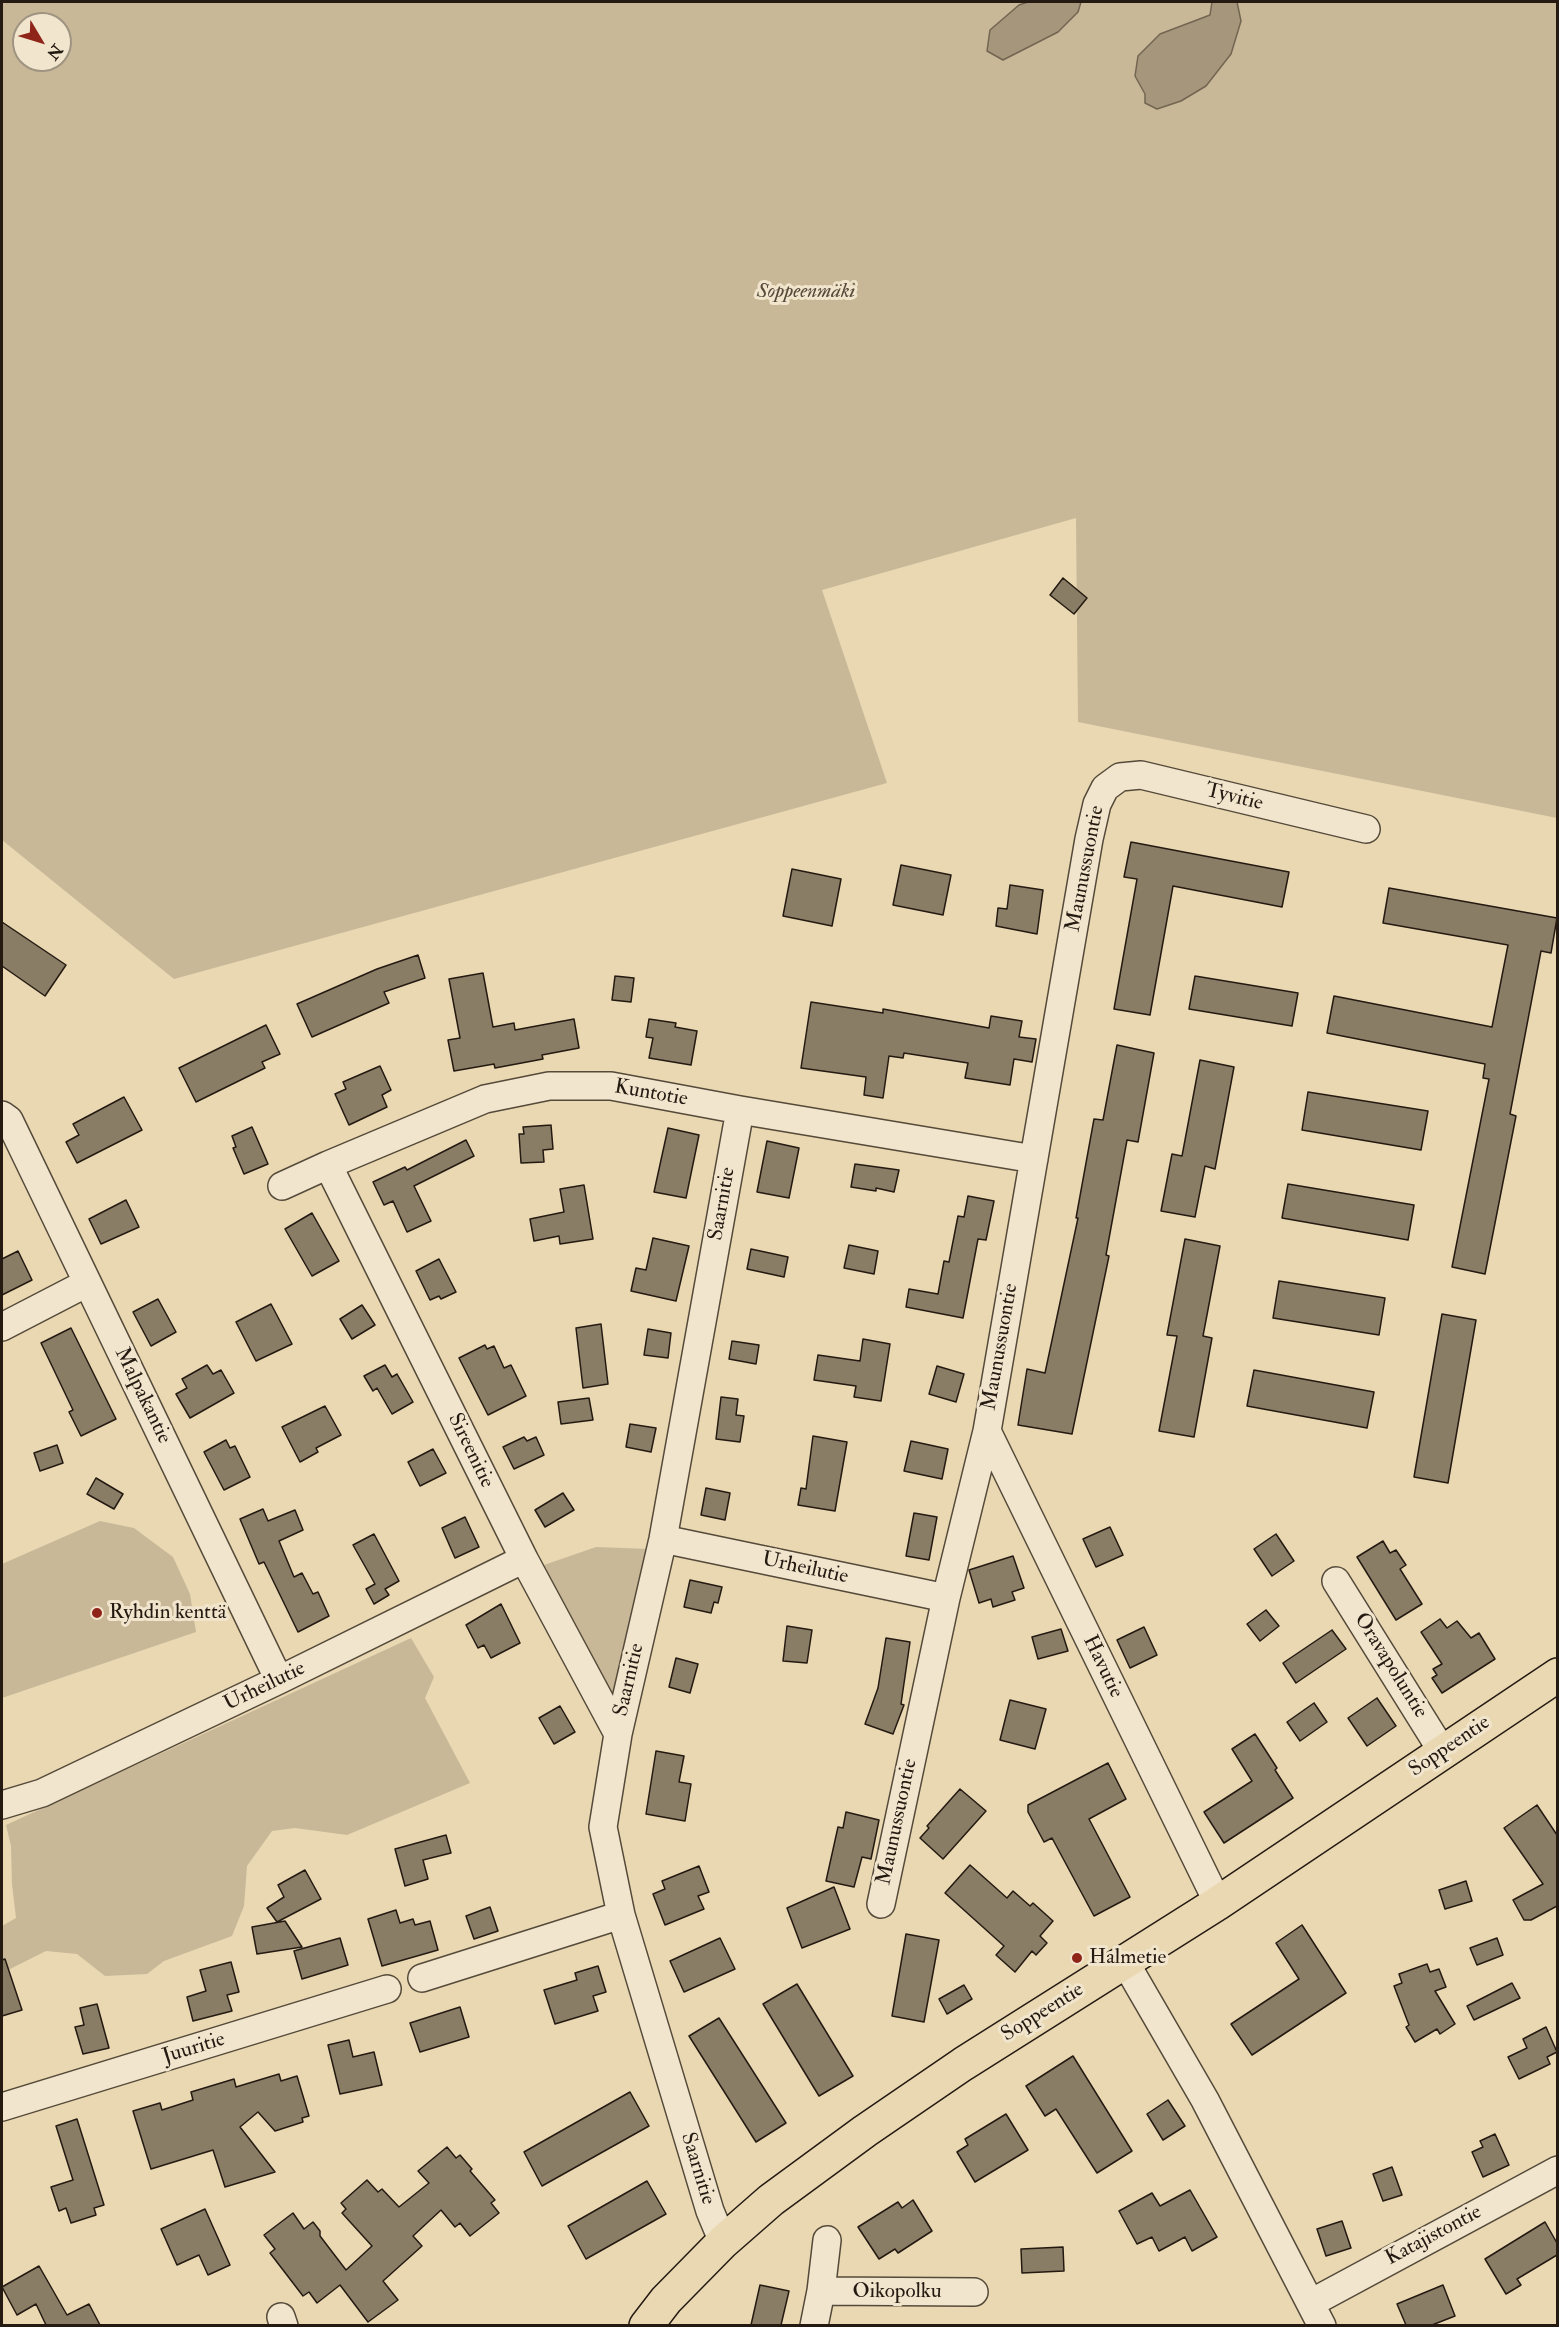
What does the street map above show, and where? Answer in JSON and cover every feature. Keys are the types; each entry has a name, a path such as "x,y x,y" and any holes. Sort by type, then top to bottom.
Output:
{"main road":[{"name":"Soppeentie","path":"646,2325 666,2300 723,2242 771,2200 865,2131 963,2064 1218,1903 1557,1675"}],"street":[{"name":"Tyvitie","path":"1105,788 1120,777 1141,775 1366,829"},
{"name":"Maunussuontie","path":"881,1904 946,1598 987,1431 1089,839 1097,804 1105,788"},
{"name":"Kuntotie","path":"282,1186 485,1099 549,1086 611,1086 740,1110 1034,1158"},
{"name":"Saarnitie","path":"723,2242 710,2211 621,1915 603,1827 618,1734 663,1539 740,1110"},
{"name":"Malpakantie","path":"2,1115 9,1120 279,1680"},
{"name":"Sireenitie","path":"328,1165 524,1559 618,1734"},
{"path":"2,1327 87,1283"},
{"name":"Havutie","path":"987,1431 1218,1903"},
{"name":"Urheilutie","path":"663,1539 946,1598"},
{"name":"Urheilutie","path":"2,1805 42,1793 279,1680 524,1559"},
{"name":"Oravapoluntie","path":"1336,1581 1434,1738 1441,1753"},
{"path":"422,1978 621,1915"},
{"path":"1125,1962 1205,2100 1317,2314"},
{"name":"Juuritie","path":"2,2107 387,1989"},
{"name":"Katajistontie","path":"1317,2314 1557,2170"},
{"path":"814,2325 827,2240"},
{"name":"Oikopolku","path":"821,2291 974,2292"}],"green space":[{"name":"Soppeenmäki","path":"2,2 1028,2 1019,5 1078,12 1081,2 1212,2 1210,15 1192,23 1135,76 1145,94 1206,86 1231,54 1241,21 1237,2 1557,2 1557,818 1078,722 1076,518 822,590 887,783 174,979 2,840"},
{"name":"Ryhdin kenttä","path":"100,1521 134,1528 173,1557 190,1594 196,1632 2,1698 2,1564"},
{"path":"596,1547 649,1549 622,1716 544,1565"},
{"path":"411,1638 434,1677 425,1698 470,1783 347,1835 295,1828 272,1831 247,1866 244,1906 232,1936 164,1961 147,1974 105,1976 77,1954 46,1951 4,1972 2,1969 2,1926 16,1918 11,1846 6,1825"}],"shaded area":[{"path":"1028,2 1081,2 1078,12 1058,32 1003,60 987,51 990,30 1019,5"},
{"path":"1212,2 1237,2 1241,21 1231,54 1206,86 1181,101 1157,109 1145,103 1145,94 1135,76 1138,56 1160,34 1210,15"}],"building":[{"path":"1063,578 1087,598 1074,614 1050,595"},
{"path":"1131,842 1289,872 1282,907 1173,886 1150,1015 1114,1009 1137,879 1124,877"},
{"path":"901,865 951,875 943,915 893,905"},
{"path":"792,869 841,879 832,926 783,916"},
{"path":"1010,885 1043,890 1037,934 996,926 998,908 1007,909"},
{"path":"1389,888 1557,918 1551,953 1541,951 1510,1114 1516,1116 1485,1274 1452,1267 1489,1079 1483,1078 1485,1064 1327,1033 1334,996 1492,1027 1508,945 1383,923"},
{"path":"2,922 66,965 45,996 2,966"},
{"path":"418,955 425,978 384,992 389,1003 312,1037 297,1004 377,969"},
{"path":"483,973 493,1027 514,1023 515,1030 574,1019 579,1048 542,1055 543,1059 495,1068 494,1064 454,1071 448,1040 460,1038 449,979"},
{"path":"615,976 634,978 631,1002 612,1000"},
{"path":"1195,976 1298,993 1292,1026 1189,1009"},
{"path":"811,1002 883,1013 883,1009 989,1028 991,1016 1022,1021 1019,1037 1036,1039 1032,1062 1014,1059 1010,1085 965,1078 968,1063 904,1053 903,1058 889,1056 883,1098 864,1095 866,1077 801,1068"},
{"path":"649,1019 676,1023 675,1027 697,1031 691,1065 649,1058 653,1038 646,1037"},
{"path":"266,1025 280,1054 262,1062 265,1068 196,1102 179,1068"},
{"path":"1117,1045 1154,1053 1138,1142 1127,1140 1106,1255 1109,1256 1072,1434 1018,1425 1027,1369 1045,1373 1078,1218 1076,1218 1094,1119 1103,1120"},
{"path":"1200,1060 1234,1067 1215,1169 1205,1166 1195,1217 1161,1211 1172,1154 1182,1156"},
{"path":"380,1066 391,1090 382,1095 387,1107 349,1125 335,1094 346,1089 343,1082"},
{"path":"1308,1092 1428,1111 1421,1150 1302,1130"},
{"path":"124,1097 142,1130 77,1163 66,1142 79,1135 73,1124"},
{"path":"551,1125 553,1149 543,1150 544,1162 521,1163 519,1134 524,1134 523,1127"},
{"path":"252,1127 268,1164 244,1174 233,1148 236,1147 232,1136"},
{"path":"668,1128 699,1135 686,1198 654,1192"},
{"path":"466,1140 474,1156 414,1186 431,1221 407,1232 393,1201 384,1205 373,1182 405,1167 407,1170"},
{"path":"767,1141 799,1148 789,1198 757,1192"},
{"path":"855,1164 899,1170 894,1192 876,1188 876,1191 851,1187"},
{"path":"1288,1184 1414,1205 1408,1240 1282,1218"},
{"path":"584,1185 593,1239 560,1244 559,1236 534,1241 530,1219 564,1212 560,1189"},
{"path":"968,1196 994,1201 986,1240 978,1239 963,1318 906,1307 909,1289 938,1294 944,1261 949,1262 958,1216 964,1217"},
{"path":"126,1200 139,1227 101,1244 89,1219"},
{"path":"312,1213 339,1261 312,1276 285,1229"},
{"path":"653,1238 689,1246 676,1301 631,1291 636,1268 646,1270"},
{"path":"1185,1239 1220,1246 1203,1336 1212,1338 1194,1437 1159,1431 1177,1336 1167,1335"},
{"path":"849,1245 878,1251 874,1274 844,1268"},
{"path":"751,1249 788,1257 784,1277 747,1269"},
{"path":"18,1251 32,1280 2,1295 2,1259"},
{"path":"439,1259 456,1292 441,1299 439,1296 430,1300 416,1271"},
{"path":"1279,1281 1385,1298 1379,1335 1273,1318"},
{"path":"158,1299 176,1332 151,1346 133,1312"},
{"path":"271,1304 292,1344 256,1361 236,1322"},
{"path":"362,1305 375,1325 352,1339 340,1319"},
{"path":"1442,1314 1476,1320 1448,1483 1414,1477"},
{"path":"601,1324 608,1384 583,1388 576,1328"},
{"path":"71,1328 116,1419 81,1436 69,1412 73,1410 41,1343"},
{"path":"648,1329 671,1333 668,1358 644,1355"},
{"path":"863,1339 890,1344 881,1401 854,1397 856,1386 814,1380 818,1355 860,1361"},
{"path":"732,1341 759,1345 756,1364 729,1359"},
{"path":"485,1345 487,1349 494,1346 504,1368 511,1365 526,1396 488,1415 459,1358"},
{"path":"207,1365 213,1374 221,1370 234,1393 190,1418 176,1394 187,1388 182,1379"},
{"path":"385,1365 392,1377 397,1374 413,1402 392,1414 377,1388 373,1391 364,1376"},
{"path":"937,1366 964,1374 956,1402 929,1394"},
{"path":"1254,1370 1374,1392 1367,1428 1247,1406"},
{"path":"721,1397 738,1399 736,1415 744,1416 740,1442 716,1439"},
{"path":"589,1398 593,1420 561,1424 558,1402"},
{"path":"325,1406 341,1435 316,1448 318,1452 300,1462 282,1427"},
{"path":"630,1424 656,1428 651,1452 626,1447"},
{"path":"813,1436 847,1442 835,1511 798,1505 801,1488 806,1489"},
{"path":"524,1437 527,1441 536,1437 544,1455 514,1469 503,1447"},
{"path":"226,1440 230,1448 235,1446 250,1477 224,1490 204,1452"},
{"path":"911,1441 948,1449 942,1479 904,1471"},
{"path":"57,1445 63,1463 40,1471 34,1453"},
{"path":"433,1449 446,1473 420,1486 408,1462"},
{"path":"96,1478 123,1494 114,1509 87,1494"},
{"path":"706,1488 730,1493 725,1520 701,1515"},
{"path":"563,1493 574,1510 545,1527 535,1510"},
{"path":"263,1509 268,1521 295,1510 303,1530 279,1541 294,1577 302,1573 313,1594 318,1592 329,1616 298,1632 264,1562 259,1564 240,1519"},
{"path":"914,1513 937,1517 929,1560 906,1556"},
{"path":"465,1517 479,1547 455,1558 442,1528"},
{"path":"1110,1527 1123,1555 1096,1567 1083,1539"},
{"path":"374,1534 399,1581 385,1589 389,1595 374,1604 366,1589 375,1584 353,1545"},
{"path":"1276,1534 1294,1561 1272,1576 1254,1549"},
{"path":"1383,1541 1390,1553 1396,1550 1406,1565 1400,1569 1422,1604 1396,1620 1357,1557"},
{"path":"1013,1556 1024,1588 1012,1592 1015,1600 993,1607 991,1599 979,1603 969,1570"},
{"path":"690,1580 722,1587 718,1603 714,1602 711,1613 684,1607"},
{"path":"501,1604 520,1643 491,1658 484,1645 478,1648 466,1625"},
{"path":"1266,1610 1279,1626 1260,1641 1247,1624"},
{"path":"1440,1619 1447,1628 1457,1621 1471,1638 1479,1633 1495,1659 1442,1693 1432,1678 1437,1675 1433,1669 1442,1664 1421,1632"},
{"path":"787,1626 812,1630 807,1663 783,1661"},
{"path":"1144,1627 1157,1655 1130,1668 1117,1640"},
{"path":"1061,1629 1068,1651 1038,1659 1032,1637"},
{"path":"1332,1630 1346,1649 1296,1683 1283,1663"},
{"path":"886,1638 910,1642 901,1704 904,1705 893,1734 865,1724 878,1688"},
{"path":"676,1658 698,1664 690,1693 669,1687"},
{"path":"1377,1698 1396,1726 1367,1746 1348,1718"},
{"path":"1010,1700 1046,1709 1035,1749 1000,1740"},
{"path":"1314,1703 1327,1722 1300,1741 1287,1722"},
{"path":"560,1706 575,1732 554,1744 539,1718"},
{"path":"1255,1734 1293,1798 1224,1843 1204,1812 1252,1781 1232,1749"},
{"path":"656,1751 684,1756 679,1782 691,1784 685,1821 646,1814"},
{"path":"1108,1763 1126,1799 1089,1819 1130,1897 1094,1916 1052,1838 1044,1842 1028,1812 1028,1805"},
{"path":"960,1789 986,1811 943,1859 920,1838 929,1828 927,1826"},
{"path":"1537,1805 1557,1835 1557,1906 1531,1920 1524,1920 1513,1900 1543,1884 1504,1828"},
{"path":"846,1812 879,1820 871,1859 862,1857 854,1887 826,1881 838,1827 843,1828"},
{"path":"446,1835 451,1853 423,1860 428,1879 405,1886 395,1849"},
{"path":"970,1865 1007,1898 1013,1891 1030,1906 1033,1903 1053,1921 1040,1936 1047,1943 1036,1955 1032,1951 1015,1972 996,1955 1004,1946 945,1893"},
{"path":"699,1866 709,1892 698,1896 704,1909 665,1925 653,1894 665,1889 662,1881"},
{"path":"305,1870 321,1899 277,1922 267,1908 284,1897 278,1885"},
{"path":"1466,1881 1472,1901 1445,1909 1439,1890"},
{"path":"834,1887 850,1929 802,1948 787,1908"},
{"path":"490,1907 498,1931 474,1939 466,1916"},
{"path":"396,1910 400,1923 413,1919 415,1925 430,1921 438,1950 382,1966 368,1919"},
{"path":"285,1921 302,1947 257,1954 252,1927"},
{"path":"1302,1925 1346,1993 1252,2055 1231,2024 1299,1979 1276,1943"},
{"path":"906,1934 939,1940 924,2022 892,2016"},
{"path":"340,1938 348,1965 302,1979 294,1951"},
{"path":"720,1938 735,1969 684,1992 670,1961"},
{"path":"1497,1938 1503,1955 1477,1965 1470,1948"},
{"path":"5,1959 22,2010 2,2016 2,1960"},
{"path":"231,1962 239,1992 227,1995 232,2011 193,2021 187,1997 206,1991 200,1970"},
{"path":"1427,1964 1430,1972 1439,1969 1446,1987 1435,1991 1455,2024 1440,2034 1437,2029 1415,2042 1406,2027 1409,2025 1394,1986 1402,1983 1399,1974"},
{"path":"598,1966 606,1992 593,1996 598,2011 555,2024 544,1990 577,1980 575,1973"},
{"path":"1512,1983 1520,1998 1474,2020 1467,2006"},
{"path":"797,1984 853,2076 819,2096 763,2004"},
{"path":"964,1985 972,1999 947,2014 939,1999"},
{"path":"97,2004 109,2048 83,2054 75,2027 84,2025 80,2008"},
{"path":"460,2007 469,2037 420,2052 410,2023"},
{"path":"719,2018 786,2123 756,2142 689,2036"},
{"path":"1546,2027 1557,2052 1547,2057 1550,2064 1519,2079 1508,2057 1527,2048 1523,2039"},
{"path":"349,2040 353,2057 374,2052 382,2085 340,2094 328,2045"},
{"path":"1073,2056 1132,2151 1097,2173 1056,2109 1045,2116 1026,2086"},
{"path":"279,2074 281,2081 297,2076 309,2116 302,2118 303,2122 275,2131 258,2112 240,2127 275,2172 225,2187 213,2150 151,2169 133,2111 160,2103 162,2110 193,2100 191,2092 234,2079 236,2087"},
{"path":"630,2092 649,2126 542,2186 524,2152"},
{"path":"1168,2100 1185,2126 1163,2140 1147,2114"},
{"path":"1006,2114 1028,2150 975,2182 957,2152 968,2145 965,2139"},
{"path":"77,2119 104,2205 94,2208 96,2215 71,2223 66,2208 59,2211 51,2187 73,2180 56,2126"},
{"path":"1495,2134 1509,2165 1483,2177 1472,2152 1483,2147 1480,2141"},
{"path":"447,2147 456,2158 460,2155 472,2169 470,2171 495,2200 491,2203 499,2213 470,2236 460,2223 455,2227 441,2210 413,2236 422,2246 383,2281 398,2300 368,2322 340,2285 317,2303 309,2292 303,2296 270,2253 275,2249 264,2235 293,2213 304,2229 313,2222 320,2231 320,2236 346,2270 372,2246 342,2213 346,2209 341,2203 367,2180 378,2192 382,2189 399,2207 429,2183 418,2171"},
{"path":"1392,2167 1402,2195 1383,2201 1373,2174"},
{"path":"647,2181 666,2214 586,2259 568,2226"},
{"path":"1190,2190 1217,2237 1192,2251 1185,2237 1159,2251 1152,2237 1137,2244 1119,2211 1152,2193 1160,2206"},
{"path":"913,2200 932,2231 898,2253 895,2249 879,2259 858,2227 898,2202 902,2208"},
{"path":"205,2209 230,2265 208,2275 199,2255 177,2265 161,2229"},
{"path":"1342,2221 1351,2248 1326,2256 1317,2229"},
{"path":"1545,2222 1557,2243 1557,2255 1517,2279 1521,2285 1506,2294 1485,2259"},
{"path":"1063,2247 1064,2271 1022,2273 1021,2249"},
{"path":"39,2266 67,2315 89,2304 100,2325 46,2325 36,2304 17,2315 2,2287"},
{"path":"760,2285 789,2291 781,2325 751,2325"},
{"path":"1443,2285 1455,2316 1432,2325 1406,2325 1397,2304"}],"place":[{"name":"Ryhdin kenttä","path":"97,1613"},
{"name":"Halmetie","path":"1077,1958"}]}
